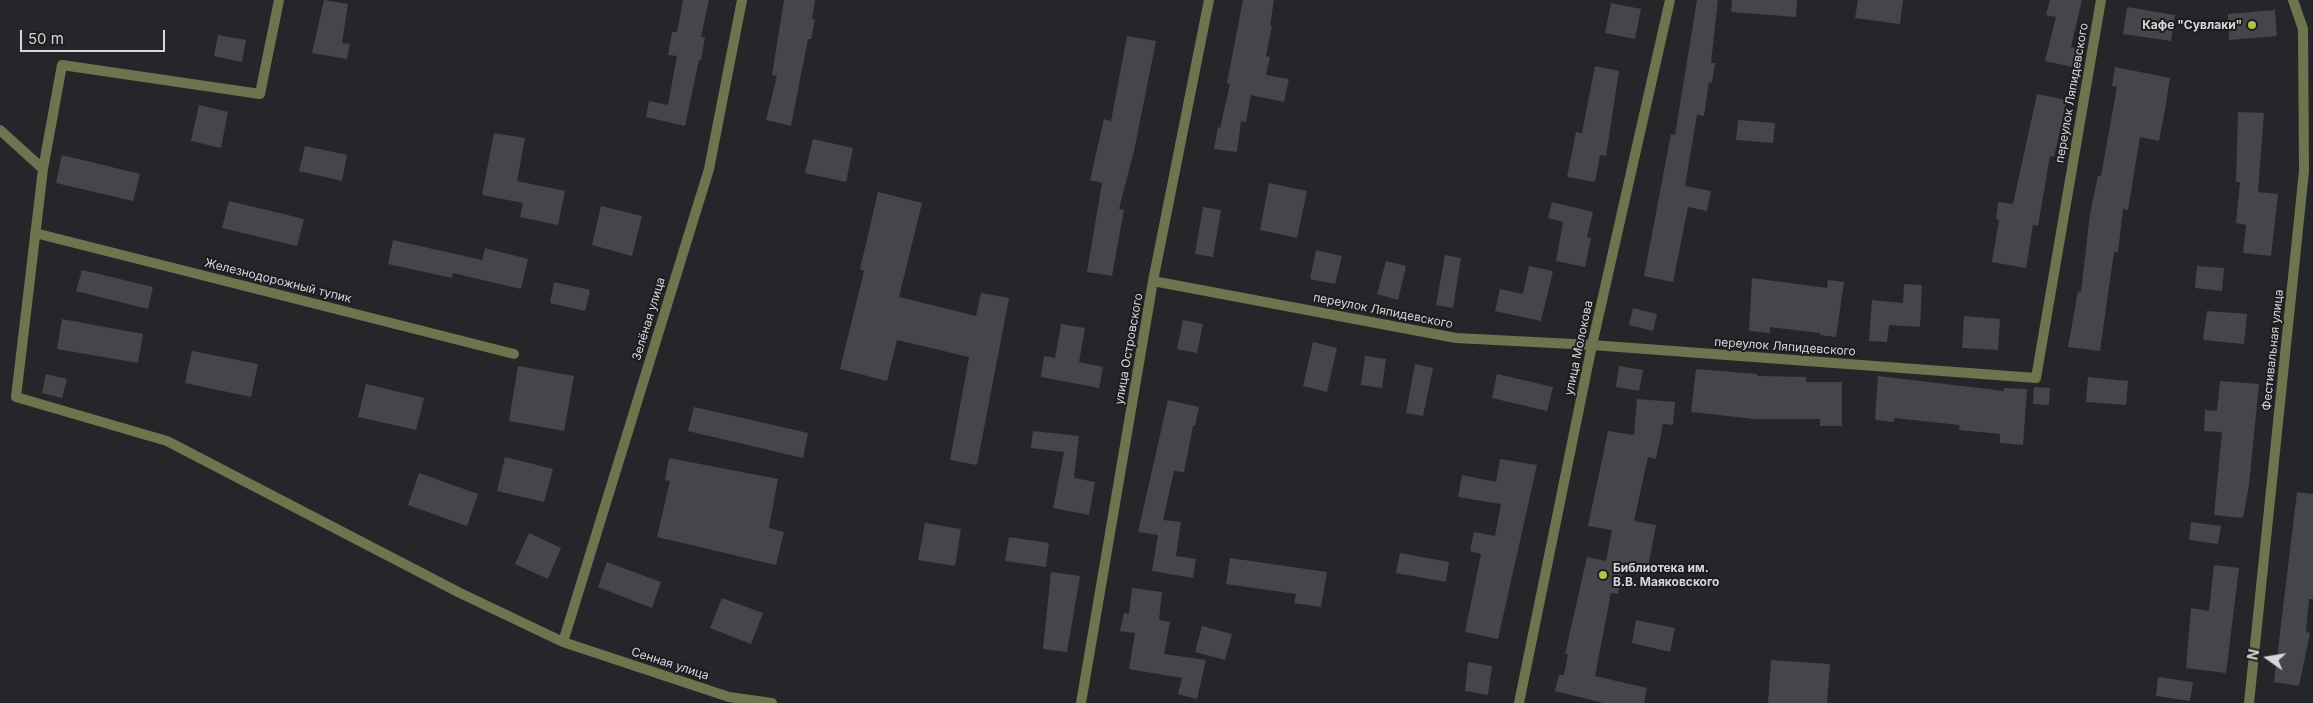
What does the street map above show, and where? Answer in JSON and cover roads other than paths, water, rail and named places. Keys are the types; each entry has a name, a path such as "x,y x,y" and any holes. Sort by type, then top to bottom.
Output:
{"street":[{"path":"35,233 43,169 62,65 260,94 279,0"},
{"name":"Зелёная улица","path":"562,642 709,168 742,0"},
{"name":"улица Островского","path":"1081,703 1153,281 1208,0"},
{"name":"улица Молокова","path":"1519,703 1592,346 1670,0"},
{"name":"переулок Ляпидевского","path":"1153,281 1456,338 2036,378 2101,0"},
{"name":"Фестивальная улица","path":"2249,703 2304,171 2303,29 2293,0"},
{"path":"0,130 43,169"},
{"name":"Сенная улица","path":"35,233 16,397 167,441 460,594 562,642 729,697 772,703"},
{"name":"Железнодорожный тупик","path":"35,233 514,354"}],"place":[{"name":"Кафе \"Сувлаки\"","path":"2252,25"},
{"name":"Библиотека им. В.В. Маяковского","path":"1603,575"}]}
